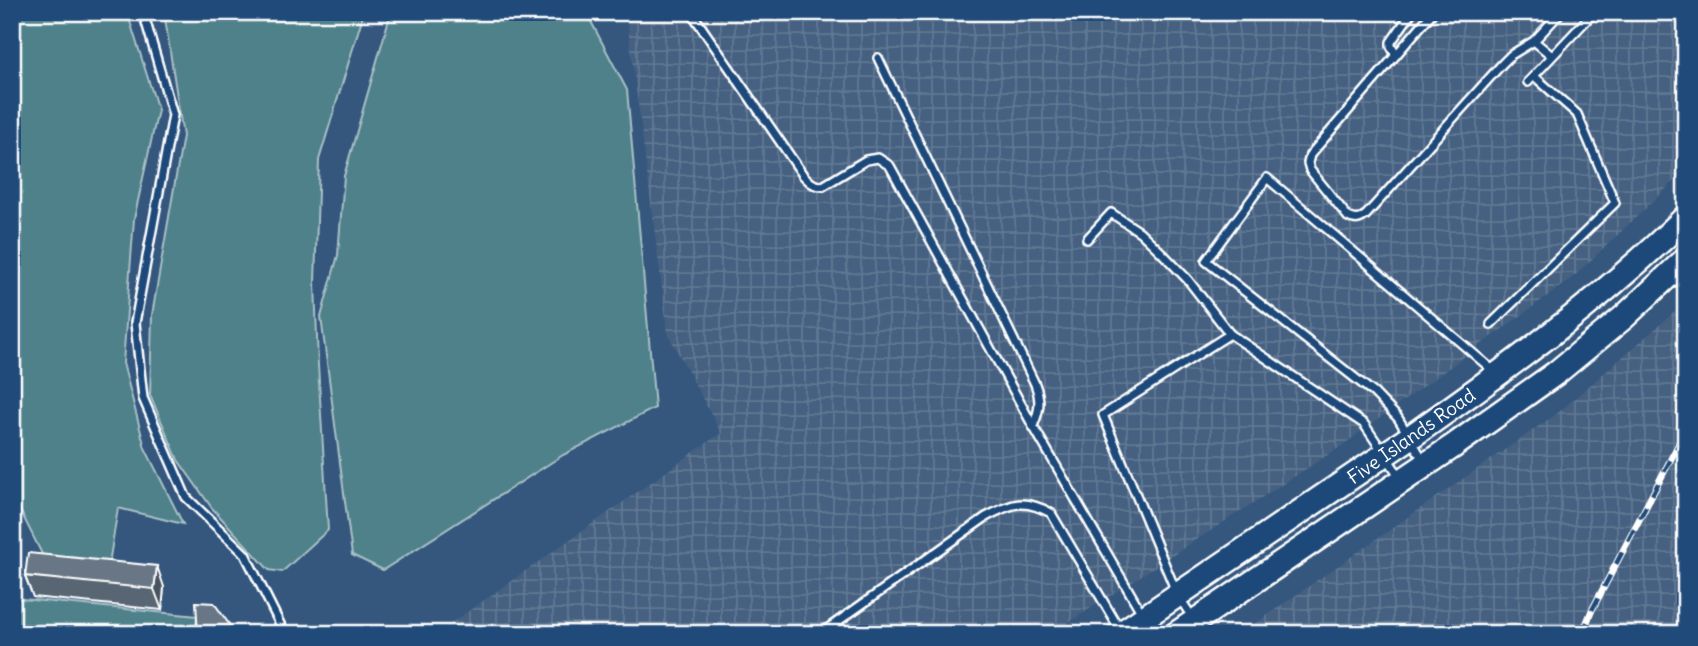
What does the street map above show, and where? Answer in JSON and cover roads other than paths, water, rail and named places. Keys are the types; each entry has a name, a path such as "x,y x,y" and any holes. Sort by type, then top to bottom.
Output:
{"main road":[{"name":"Five Islands Road","path":"1121,633 1150,625 1177,594 1454,407 1552,335 1602,295 1686,217"},
{"name":"Five Islands Road","path":"1186,627 1556,373 1624,317 1686,259"}],"lane":[{"path":"143,12 173,114 135,323 143,398 186,497 245,554 285,634"},
{"path":"691,12 803,175 812,184 823,186 866,160 878,158 890,166 1033,426 1150,625"},
{"path":"1396,55 1391,42 1412,12"},
{"path":"1433,12 1310,155 1310,170 1348,217 1354,220 1366,215 1511,55 1534,41 1561,12"},
{"path":"1543,12 1554,19"},
{"path":"1528,82 1594,12"},
{"path":"1534,41 1552,57"},
{"path":"878,58 1035,383 1040,404 1033,426"},
{"path":"1491,324 1615,203 1577,114 1534,76"},
{"path":"1426,464 1398,418 1374,393 1206,261 1267,178 1498,374"},
{"path":"1087,239 1111,213 1140,232 1188,280 1230,334 1364,424 1402,480"},
{"path":"1186,627 1177,594 1103,415 1230,334"},
{"path":"820,634 986,517 1006,506 1023,503 1037,505 1051,513 1121,633"}],"railway":[{"path":"1582,634 1686,430"}]}
